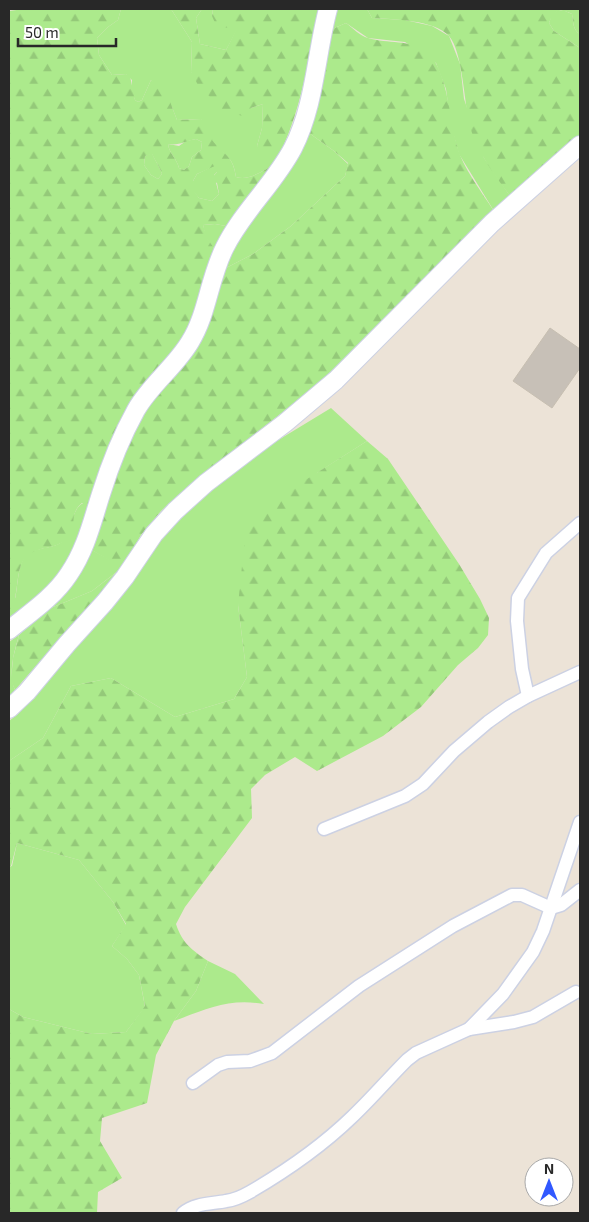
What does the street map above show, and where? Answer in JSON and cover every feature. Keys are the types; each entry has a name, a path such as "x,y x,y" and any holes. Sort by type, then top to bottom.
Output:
{"main road":[{"path":"9,630 56,590 74,566 87,539 110,468 136,410 189,343 203,316 217,266 225,247 242,218 271,182 292,150 307,110 328,9"},
{"path":"9,709 27,692 105,602 126,576 154,534 171,515 206,483 318,396 359,358 492,223 580,145"}],"street":[{"path":"528,696 522,669 517,621 518,598 546,553 580,523"},
{"path":"324,829 411,792 423,784 454,751 509,706 580,672"},
{"path":"469,1029 503,994 533,952 551,908 580,822"},
{"path":"193,1083 218,1064 250,1061 272,1053 359,986 453,926 512,895 527,897 551,908 561,905 580,890"},
{"path":"183,1213 196,1206 241,1197 314,1149 351,1118 416,1053 469,1029 533,1017 576,992"}],"green space":[{"path":"24,9 121,9 118,20 97,38 99,55 112,75 126,74 130,76 135,100 138,102 142,100 151,80 166,91 177,120 201,119 217,127 212,140 233,164 236,177 251,177 274,165 226,226 215,224 203,225 207,238 214,248 189,327 153,376 90,504 82,503 78,507 74,515 71,538 57,545 33,552 24,560 19,572 15,598 24,602 28,607 9,621 9,11","holes":["196,139 202,142 201,150 192,157 189,166 184,170 179,168 168,144 179,144","152,154 162,174 158,179 151,175 144,165 145,156","217,165 217,172 210,180 217,183 219,194 212,201 199,198 194,191 193,181 197,174"]},
{"path":"121,9 171,9 192,42 191,72 251,108 263,104 262,128 257,146 274,165 251,177 236,177 233,164 212,141 201,119 177,120 172,107 151,80 142,100 138,102 135,100 132,91 132,80 126,74 112,75 99,55 97,38 118,20"},
{"path":"171,9 202,9 196,18 200,44 226,50 239,24 228,28 216,25 212,16 213,9 319,9 297,107 284,145 274,165 261,159 257,146 262,128 263,104 251,108 242,116 222,109 198,85 191,72 192,42"},
{"path":"202,9 213,9 212,16 240,24 226,50 200,44 196,18"},
{"path":"334,9 367,9 372,18 405,20 432,26 449,36 460,64 464,99 484,158 510,196 494,211 459,154 451,125 446,89 436,63 405,42 368,38 346,23 330,30"},
{"path":"367,9 580,9 580,34 573,23 572,14 567,12 557,11 549,23 554,31 580,48 580,136 510,196 487,162 473,135 460,66 454,44 449,36 434,27 424,24 372,18"},
{"path":"557,11 565,11 572,14 575,28 580,34 580,48 554,31 549,23 552,14"},
{"path":"346,23 365,37 406,43 427,52 440,72 459,152 465,166 494,211 454,248 351,353 312,389 183,491 161,511 141,535 123,567 89,609 15,690 11,680 13,658 19,635 46,610 92,591 122,568 90,549 118,465 133,429 152,397 208,323 226,268 253,254 291,226 345,176 348,163 309,133 323,73 330,30"},
{"path":"309,133 348,164 345,176 291,226 253,254 226,268 234,247 288,172"},
{"path":"196,139 202,142 201,150 192,157 189,166 184,170 179,168 168,144 179,146 186,141"},
{"path":"152,153 162,174 158,179 151,175 144,165 145,156"},
{"path":"217,164 217,172 214,175 219,194 212,201 199,198 193,191 193,181 197,174"},
{"path":"215,224 226,226 214,248 206,238 203,225"},
{"path":"331,408 367,441 317,473 238,605 247,677 234,699 175,717 111,678 71,686 43,738 9,761 9,721 18,714 117,601 169,523 257,453"},
{"path":"367,441 388,459 459,564 489,618 488,635 478,648 458,665 421,707 383,736 317,771 295,757 265,775 251,789 252,818 185,907 176,924 188,946 208,961 196,991 174,1021 156,1055 147,1103 102,1118 100,1141 122,1178 98,1192 97,1213 9,1213 9,1009 23,1017 92,1034 126,1032 145,1006 139,975 127,959 112,946 126,924 113,902 79,860 17,843 11,866 9,867 9,761 43,738 71,686 111,678 175,717 234,699 247,677 238,605 247,517"},
{"path":"87,502 90,504 80,538 61,572 28,607 15,599 20,569 26,555 36,550 54,546 64,540 78,508"},
{"path":"90,549 123,567 92,591 46,610"},
{"path":"19,635 12,669 15,690 9,696 9,642"},
{"path":"17,843 79,860 113,902 126,925 112,946 127,959 139,975 145,1007 126,1032 92,1034 23,1017 9,1009 9,867 12,866"},
{"path":"208,961 235,974 264,1004 239,1002 228,1004 207,1009 174,1021 196,991"}],"building":[{"path":"550,328 580,349 580,368 552,408 513,381"}]}
